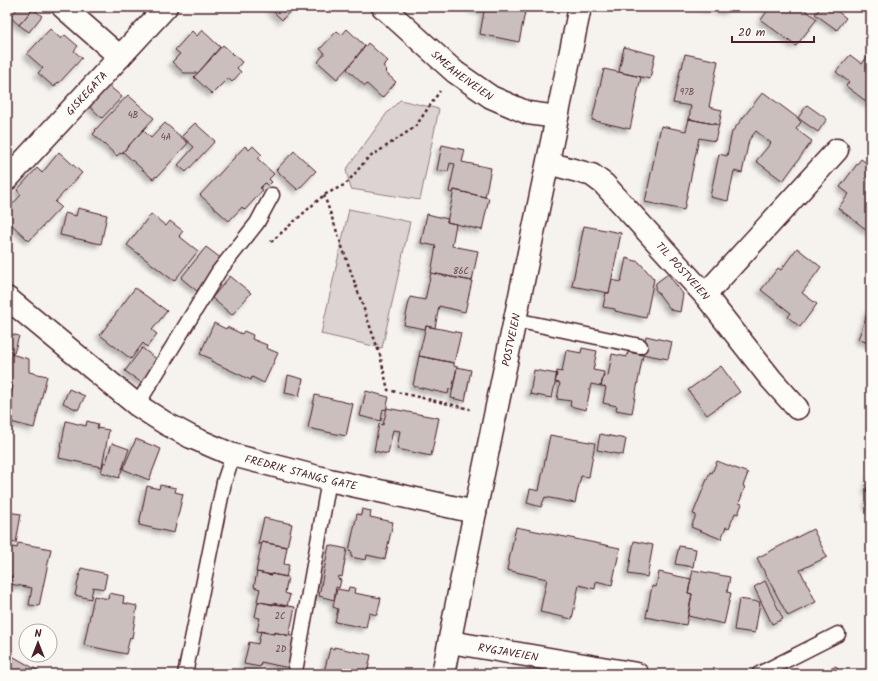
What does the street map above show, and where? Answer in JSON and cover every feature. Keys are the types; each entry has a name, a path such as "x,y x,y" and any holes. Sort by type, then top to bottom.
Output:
{"street":[{"path":"63,7 120,56"},
{"name":"GISKEGATA","path":"7,179 166,7"},
{"name":"SMEAHEIVEIEN","path":"384,7 455,72 491,97 528,113 557,117"},
{"name":"POSTVEIEN","path":"443,674 475,512 580,7"},
{"path":"705,295 836,150"},
{"name":"TIL POSTVEIEN","path":"548,163 592,175 604,184 705,295 771,379 797,408"},
{"name":"FREDRIK STANGS GATE","path":"7,298 137,405 165,423 191,437 233,455 329,480 475,512"},
{"name":"RYGJAVEIEN","path":"450,642 637,674"}],"lane":[{"path":"137,405 219,271 257,223 272,195"},
{"path":"515,320 640,346"},
{"path":"185,674 224,482 233,455"},
{"path":"296,666 329,480"},
{"path":"759,674 838,634"}],"path":[{"path":"266,247 324,195 346,184 367,160 415,127 455,72"},
{"path":"324,195 380,355 388,390 469,410 470,407 475,409"}],"shaded area":[{"path":"400,100 439,109 420,200 351,189 346,170 387,113"},
{"path":"349,209 410,222 382,348 321,334"}],"building":[{"path":"19,7 31,7 33,9 19,25 10,17"},
{"path":"269,7 294,7 282,20"},
{"path":"473,7 526,7 519,42 480,34 484,11 472,9"},
{"path":"702,7 730,7 729,11"},
{"path":"770,7 801,7 817,19 796,46 761,20"},
{"path":"821,7 832,7 846,18 837,30 815,14"},
{"path":"33,9 42,16 29,32 19,25"},
{"path":"50,29 61,39 65,35 78,46 74,51 82,58 54,87 38,73 43,68 27,54"},
{"path":"347,29 365,46 337,79 318,62 325,53 320,49 337,31 342,35"},
{"path":"202,30 220,47 198,73 184,73 172,62 180,54 175,50 192,31 197,36"},
{"path":"368,43 388,61 383,66 387,70 385,72 396,82 382,98 367,84 365,86 347,69"},
{"path":"223,45 242,62 237,68 241,72 232,82 228,78 212,94 194,77"},
{"path":"624,47 655,55 650,79 619,72"},
{"path":"685,54 718,61 709,107 722,110 719,125 689,119 691,106 673,103"},
{"path":"850,55 862,64 867,57 871,60 871,105 846,86 849,82 836,72"},
{"path":"604,69 641,77 630,129 592,120"},
{"path":"108,85 122,97 102,118 89,106"},
{"path":"763,92 799,119 801,122 796,129 812,141 783,181 756,161 771,143 756,131 749,140 742,173 734,171 728,201 710,197 719,154 727,156 732,132"},
{"path":"128,95 154,118 121,154 120,153 117,156 93,134"},
{"path":"807,105 827,119 818,132 798,118"},
{"path":"689,119 719,125 715,141 699,138 684,210 645,202 661,126 686,131"},
{"path":"7,120 12,124 7,130"},
{"path":"165,123 188,143 157,177 156,176 153,179 123,152 143,130 151,138"},
{"path":"195,123 215,141 186,172 178,165 194,147 182,136"},
{"path":"442,145 465,150 462,162 491,168 485,197 454,190 453,193 449,192 455,164 450,163 448,172 437,170"},
{"path":"245,146 249,150 253,146 262,155 258,159 274,174 269,179 272,182 268,186 265,183 260,188 263,190 245,210 242,207 229,221 200,195"},
{"path":"294,151 316,171 298,190 276,170"},
{"path":"59,152 82,173 55,202 61,207 29,241 7,220 7,210 21,195 17,190 37,168 42,173"},
{"path":"861,159 871,166 871,233 838,208 849,194 840,187"},
{"path":"454,190 489,198 482,230 447,222"},
{"path":"78,208 107,215 101,244 60,235 65,213 76,216"},
{"path":"151,214 166,226 170,221 183,231 179,236 198,251 174,281 127,245"},
{"path":"427,214 448,219 447,222 456,224 452,246 478,251 472,281 431,273 436,246 421,243"},
{"path":"584,226 621,233 609,293 572,286"},
{"path":"206,247 222,259 197,291 181,278"},
{"path":"797,248 821,267 802,293 817,304 800,327 788,317 791,313 761,290 778,268 781,270"},
{"path":"626,258 639,262 654,279 646,318 603,307 606,293 609,293 612,280 621,282"},
{"path":"431,273 472,281 465,312 439,306 435,328 426,326 425,329 404,325 410,297 425,300"},
{"path":"668,274 683,294 680,312 671,310 655,289 656,283"},
{"path":"230,276 251,293 232,315 212,298"},
{"path":"135,288 167,311 152,330 157,334 147,347 143,343 131,359 100,335"},
{"path":"869,309 871,310 871,344 858,339"},
{"path":"214,323 242,334 244,331 253,335 252,339 267,345 266,348 278,353 264,383 252,377 251,380 211,361 212,359 200,354"},
{"path":"426,326 461,333 454,363 419,356"},
{"path":"7,333 19,336 14,353 7,351"},
{"path":"646,336 672,342 668,359 642,354"},
{"path":"142,348 158,360 142,383 125,371"},
{"path":"582,348 597,351 593,370 604,372 601,386 591,384 586,410 570,406 571,401 557,399 560,383 555,382 557,371 562,372 566,350 581,353"},
{"path":"628,352 643,355 632,413 616,410 617,406 603,403 606,387 601,386 604,375 608,376 612,354 627,357"},
{"path":"7,353 29,359 29,372 47,376 34,428 7,421 7,410 13,386 7,384"},
{"path":"419,356 454,363 454,366 457,367 452,390 449,389 448,394 413,386"},
{"path":"721,366 740,392 707,415 688,390"},
{"path":"457,367 471,370 465,401 451,398"},
{"path":"534,370 557,374 552,398 530,394"},
{"path":"288,375 303,379 299,396 285,393"},
{"path":"69,389 85,396 78,410 63,403"},
{"path":"366,391 389,397 386,410 383,409 381,421 360,416"},
{"path":"315,395 353,404 346,436 308,428"},
{"path":"387,408 439,418 431,456 397,449 400,431 393,430 388,454 374,451 379,424 383,425"},
{"path":"66,421 86,426 87,421 98,424 97,428 109,430 102,467 59,458"},
{"path":"600,434 626,439 623,455 597,450"},
{"path":"550,435 595,443 589,477 581,476 575,503 545,497 541,507 527,503 530,489 539,491"},
{"path":"136,439 161,449 149,480 123,469"},
{"path":"112,443 129,449 119,478 101,472 104,462 106,463"},
{"path":"717,461 748,473 743,486 745,487 739,503 742,504 738,514 735,513 729,528 726,527 721,539 691,527 696,515 693,514 710,472 712,473"},
{"path":"871,476 871,492 866,491"},
{"path":"160,485 176,488 175,492 183,494 174,533 139,525 147,486 159,489"},
{"path":"871,493 871,508 867,505"},
{"path":"362,509 371,511 370,517 393,522 385,559 367,555 366,560 351,557 352,552 349,551 357,514 361,515"},
{"path":"7,512 21,514 16,543 7,541"},
{"path":"264,518 292,524 287,547 262,542 262,544 258,544"},
{"path":"516,527 620,548 612,585 596,581 595,589 579,585 572,619 540,612 547,579 507,570"},
{"path":"813,529 827,557 800,570 816,602 788,616 757,558"},
{"path":"634,541 653,545 647,577 628,574"},
{"path":"262,542 287,547 284,564 289,565 286,577 256,572"},
{"path":"18,543 51,549 39,606 29,605 32,588 10,584 12,576 7,575 7,546 17,548"},
{"path":"329,545 347,549 342,577 339,576 338,579 341,580 339,588 336,587 334,600 319,596"},
{"path":"679,546 696,549 693,567 675,564"},
{"path":"81,568 107,574 104,589 93,587 91,599 75,595"},
{"path":"693,570 730,577 727,592 731,593 724,624 688,616 692,594 688,593"},
{"path":"257,572 288,577 285,593 290,595 287,606 273,603 273,605 257,601 260,589 254,587"},
{"path":"659,572 691,579 688,593 692,594 686,625 646,617 652,586 656,587"},
{"path":"765,581 783,619 772,624 754,587"},
{"path":"349,587 355,588 354,593 381,598 377,615 369,613 366,628 335,622 338,609 333,607 337,589 348,591"},
{"path":"109,593 124,596 123,603 137,606 132,638 130,637 126,654 84,645 94,596 108,599"},
{"path":"739,599 760,602 755,633 734,630"},
{"path":"258,602 295,607 289,636 274,632 274,634 257,631 260,618 255,617"},
{"path":"261,631 274,634 274,632 296,637 289,668 261,662 260,667 244,664 249,642 258,644"},
{"path":"334,647 371,655 367,674 323,674 330,648 334,649"},
{"path":"7,653 18,659 18,663 25,663 44,674 7,674"},
{"path":"836,666 840,674 821,674"}]}
